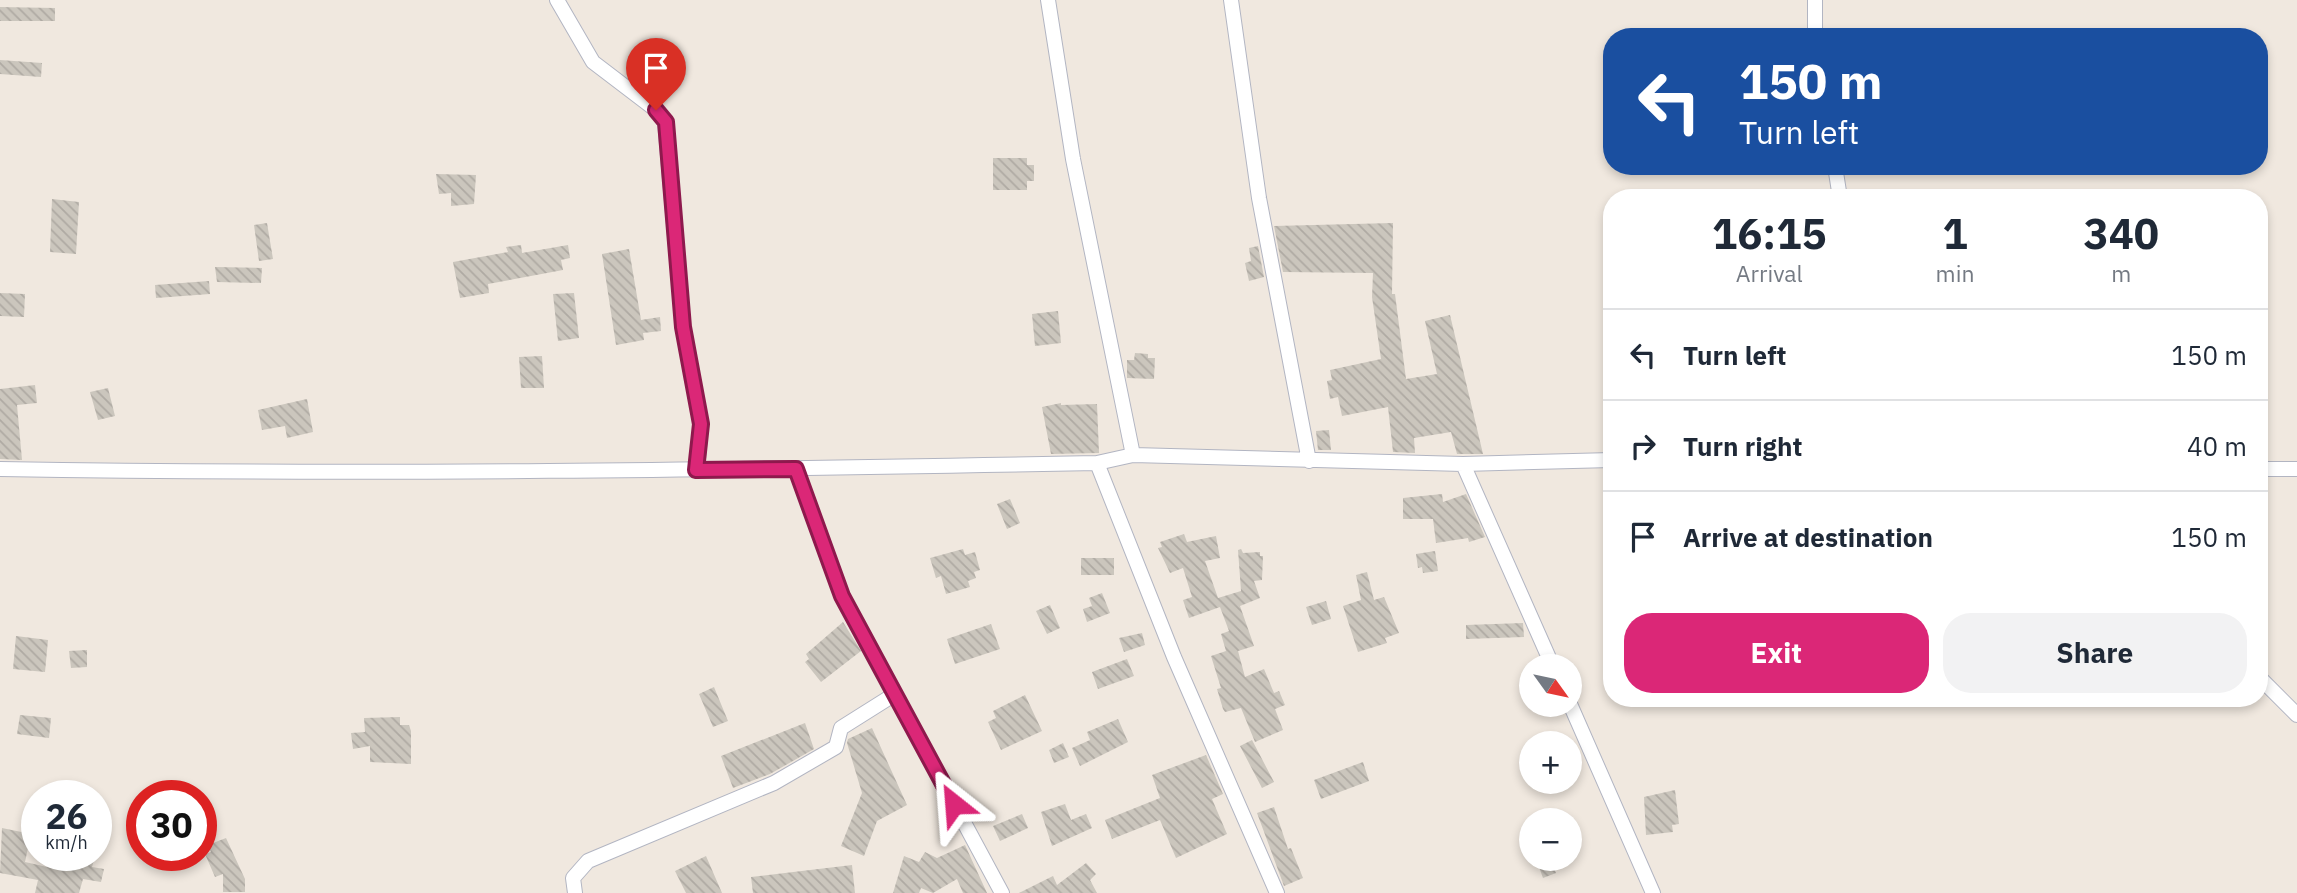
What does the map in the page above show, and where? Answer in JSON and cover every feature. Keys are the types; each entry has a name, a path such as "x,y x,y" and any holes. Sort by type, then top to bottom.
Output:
{"street":[{"path":"557,0 593,62 656,110 666,122 683,327 701,424 696,470"},
{"path":"1048,0 1073,159 1133,455"},
{"path":"1231,0 1259,198 1309,461"},
{"path":"1815,0 1815,28"},
{"path":"0,470 213,473 796,469 1097,463 1133,455 1464,464 1603,460"},
{"path":"1097,463 1174,657 1277,893"},
{"path":"1464,464 1547,654"},
{"path":"796,469 842,596 1002,893"},
{"path":"2268,469 2297,469"},
{"path":"2268,686 2297,715"},
{"path":"575,893 573,878 588,861 774,783 836,747 841,728 895,694"},
{"path":"1576,718 1653,893"}],"building":[{"path":"0,7 55,8 55,21 0,21"},
{"path":"0,60 42,63 41,77 0,74"},
{"path":"993,158 1027,158 1027,165 1034,165 1034,181 1027,181 1027,190 993,190"},
{"path":"436,174 476,175 474,204 451,206 451,193 439,194"},
{"path":"52,199 79,202 76,254 50,252"},
{"path":"267,223 273,259 259,261 254,225"},
{"path":"1393,223 1392,294 1395,294 1406,379 1437,374 1425,321 1450,315 1483,454 1457,454 1451,432 1414,438 1415,453 1393,452 1388,407 1342,416 1338,397 1330,399 1327,381 1332,380 1330,370 1381,359 1372,297 1373,273 1283,272 1274,226"},
{"path":"521,245 522,253 568,245 570,258 561,260 563,270 488,284 489,293 460,298 453,262 508,252 506,247"},
{"path":"1258,246 1264,277 1249,281 1245,263 1251,261 1249,248"},
{"path":"629,249 641,320 660,317 661,331 643,333 644,340 616,345 602,254"},
{"path":"215,267 262,268 261,283 217,282"},
{"path":"209,281 210,294 156,298 155,285"},
{"path":"0,293 25,294 24,317 0,316"},
{"path":"574,293 579,338 558,341 553,294"},
{"path":"1058,311 1061,343 1035,346 1032,314"},
{"path":"1135,353 1148,354 1148,358 1155,358 1154,379 1127,378 1127,360 1134,360"},
{"path":"542,356 544,388 521,388 519,357"},
{"path":"35,385 37,403 17,405 22,460 0,459 0,389"},
{"path":"108,388 115,416 98,420 90,392"},
{"path":"307,399 313,432 287,438 285,426 262,430 258,410"},
{"path":"1061,403 1097,404 1099,453 1051,454 1042,407"},
{"path":"1329,430 1331,450 1318,450 1316,431"},
{"path":"1442,494 1443,502 1466,494 1485,537 1469,542 1468,538 1436,543 1433,519 1403,519 1403,498"},
{"path":"1010,499 1020,523 1007,529 997,504"},
{"path":"1184,534 1187,542 1216,536 1220,558 1205,561 1218,598 1241,591 1238,550 1241,549 1243,553 1260,552 1260,556 1263,556 1262,580 1254,581 1260,598 1240,606 1254,646 1238,651 1245,677 1264,669 1274,693 1279,691 1285,705 1275,709 1283,730 1255,742 1241,708 1225,712 1217,689 1221,688 1211,656 1226,651 1221,634 1229,631 1220,607 1189,618 1183,600 1192,597 1183,568 1170,573 1158,548 1162,547 1160,542"},
{"path":"963,549 965,555 975,552 980,570 974,572 976,578 968,581 970,587 946,594 941,576 936,578 930,558"},
{"path":"1435,551 1438,571 1423,573 1422,567 1418,568 1416,554"},
{"path":"1081,558 1114,558 1114,575 1081,575"},
{"path":"1367,572 1374,600 1384,597 1399,633 1385,638 1387,643 1358,652 1343,606 1361,600 1356,575"},
{"path":"1102,593 1110,613 1087,622 1083,609 1092,606 1089,598"},
{"path":"1326,601 1331,619 1312,625 1306,607"},
{"path":"1050,605 1060,628 1047,634 1036,611"},
{"path":"843,622 861,651 821,682 805,662 809,659 806,654"},
{"path":"1523,623 1524,637 1466,639 1466,625"},
{"path":"991,624 1000,649 955,664 947,639"},
{"path":"1142,633 1145,645 1124,652 1119,638"},
{"path":"16,636 48,640 45,672 13,669"},
{"path":"87,650 87,667 71,668 69,651"},
{"path":"1127,659 1134,676 1098,689 1092,672"},
{"path":"714,687 728,721 713,727 699,694"},
{"path":"1025,695 1042,731 1001,750 988,722 996,718 993,711"},
{"path":"20,715 51,718 49,738 17,734"},
{"path":"400,717 400,725 409,725 411,731 411,764 370,762 370,746 353,749 351,733 365,732 364,718"},
{"path":"1118,719 1128,742 1080,766 1072,748 1090,740 1087,732"},
{"path":"805,723 814,749 770,774 733,788 721,756"},
{"path":"872,728 907,805 877,821 864,856 841,846 862,793 847,743 848,739"},
{"path":"1252,740 1274,782 1262,788 1240,746"},
{"path":"1063,743 1069,757 1054,763 1049,750"},
{"path":"1206,755 1223,794 1212,799 1227,834 1176,858 1160,820 1112,839 1105,820 1160,798 1152,775"},
{"path":"1363,762 1369,781 1321,799 1314,780"},
{"path":"1675,790 1679,824 1672,825 1673,832 1646,835 1644,797"},
{"path":"1065,804 1071,820 1086,814 1092,828 1052,846 1041,812"},
{"path":"1274,807 1288,849 1291,848 1303,878 1284,886 1257,813"},
{"path":"1022,814 1028,828 1000,841 993,826"},
{"path":"2,828 21,832 21,871 104,871 101,882 83,879 79,893 35,893 38,880 0,873"},
{"path":"226,838 245,879 245,892 223,892 223,874 215,877 212,871 217,871 217,842"},
{"path":"965,845 987,893 963,893 957,879 933,893 921,888 919,893 893,893 904,856 919,862 925,852 937,858"},
{"path":"706,856 722,893 686,893 675,871"},
{"path":"1086,863 1096,874 1090,880 1097,893 1019,893 1053,876 1057,885"},
{"path":"852,865 855,893 753,893 751,877"},
{"path":"1540,871 1555,871 1556,873 1543,878"}],"route":[{"path":"656,110 666,122 683,327 701,424 696,470 796,469 842,596 954,804"}]}
